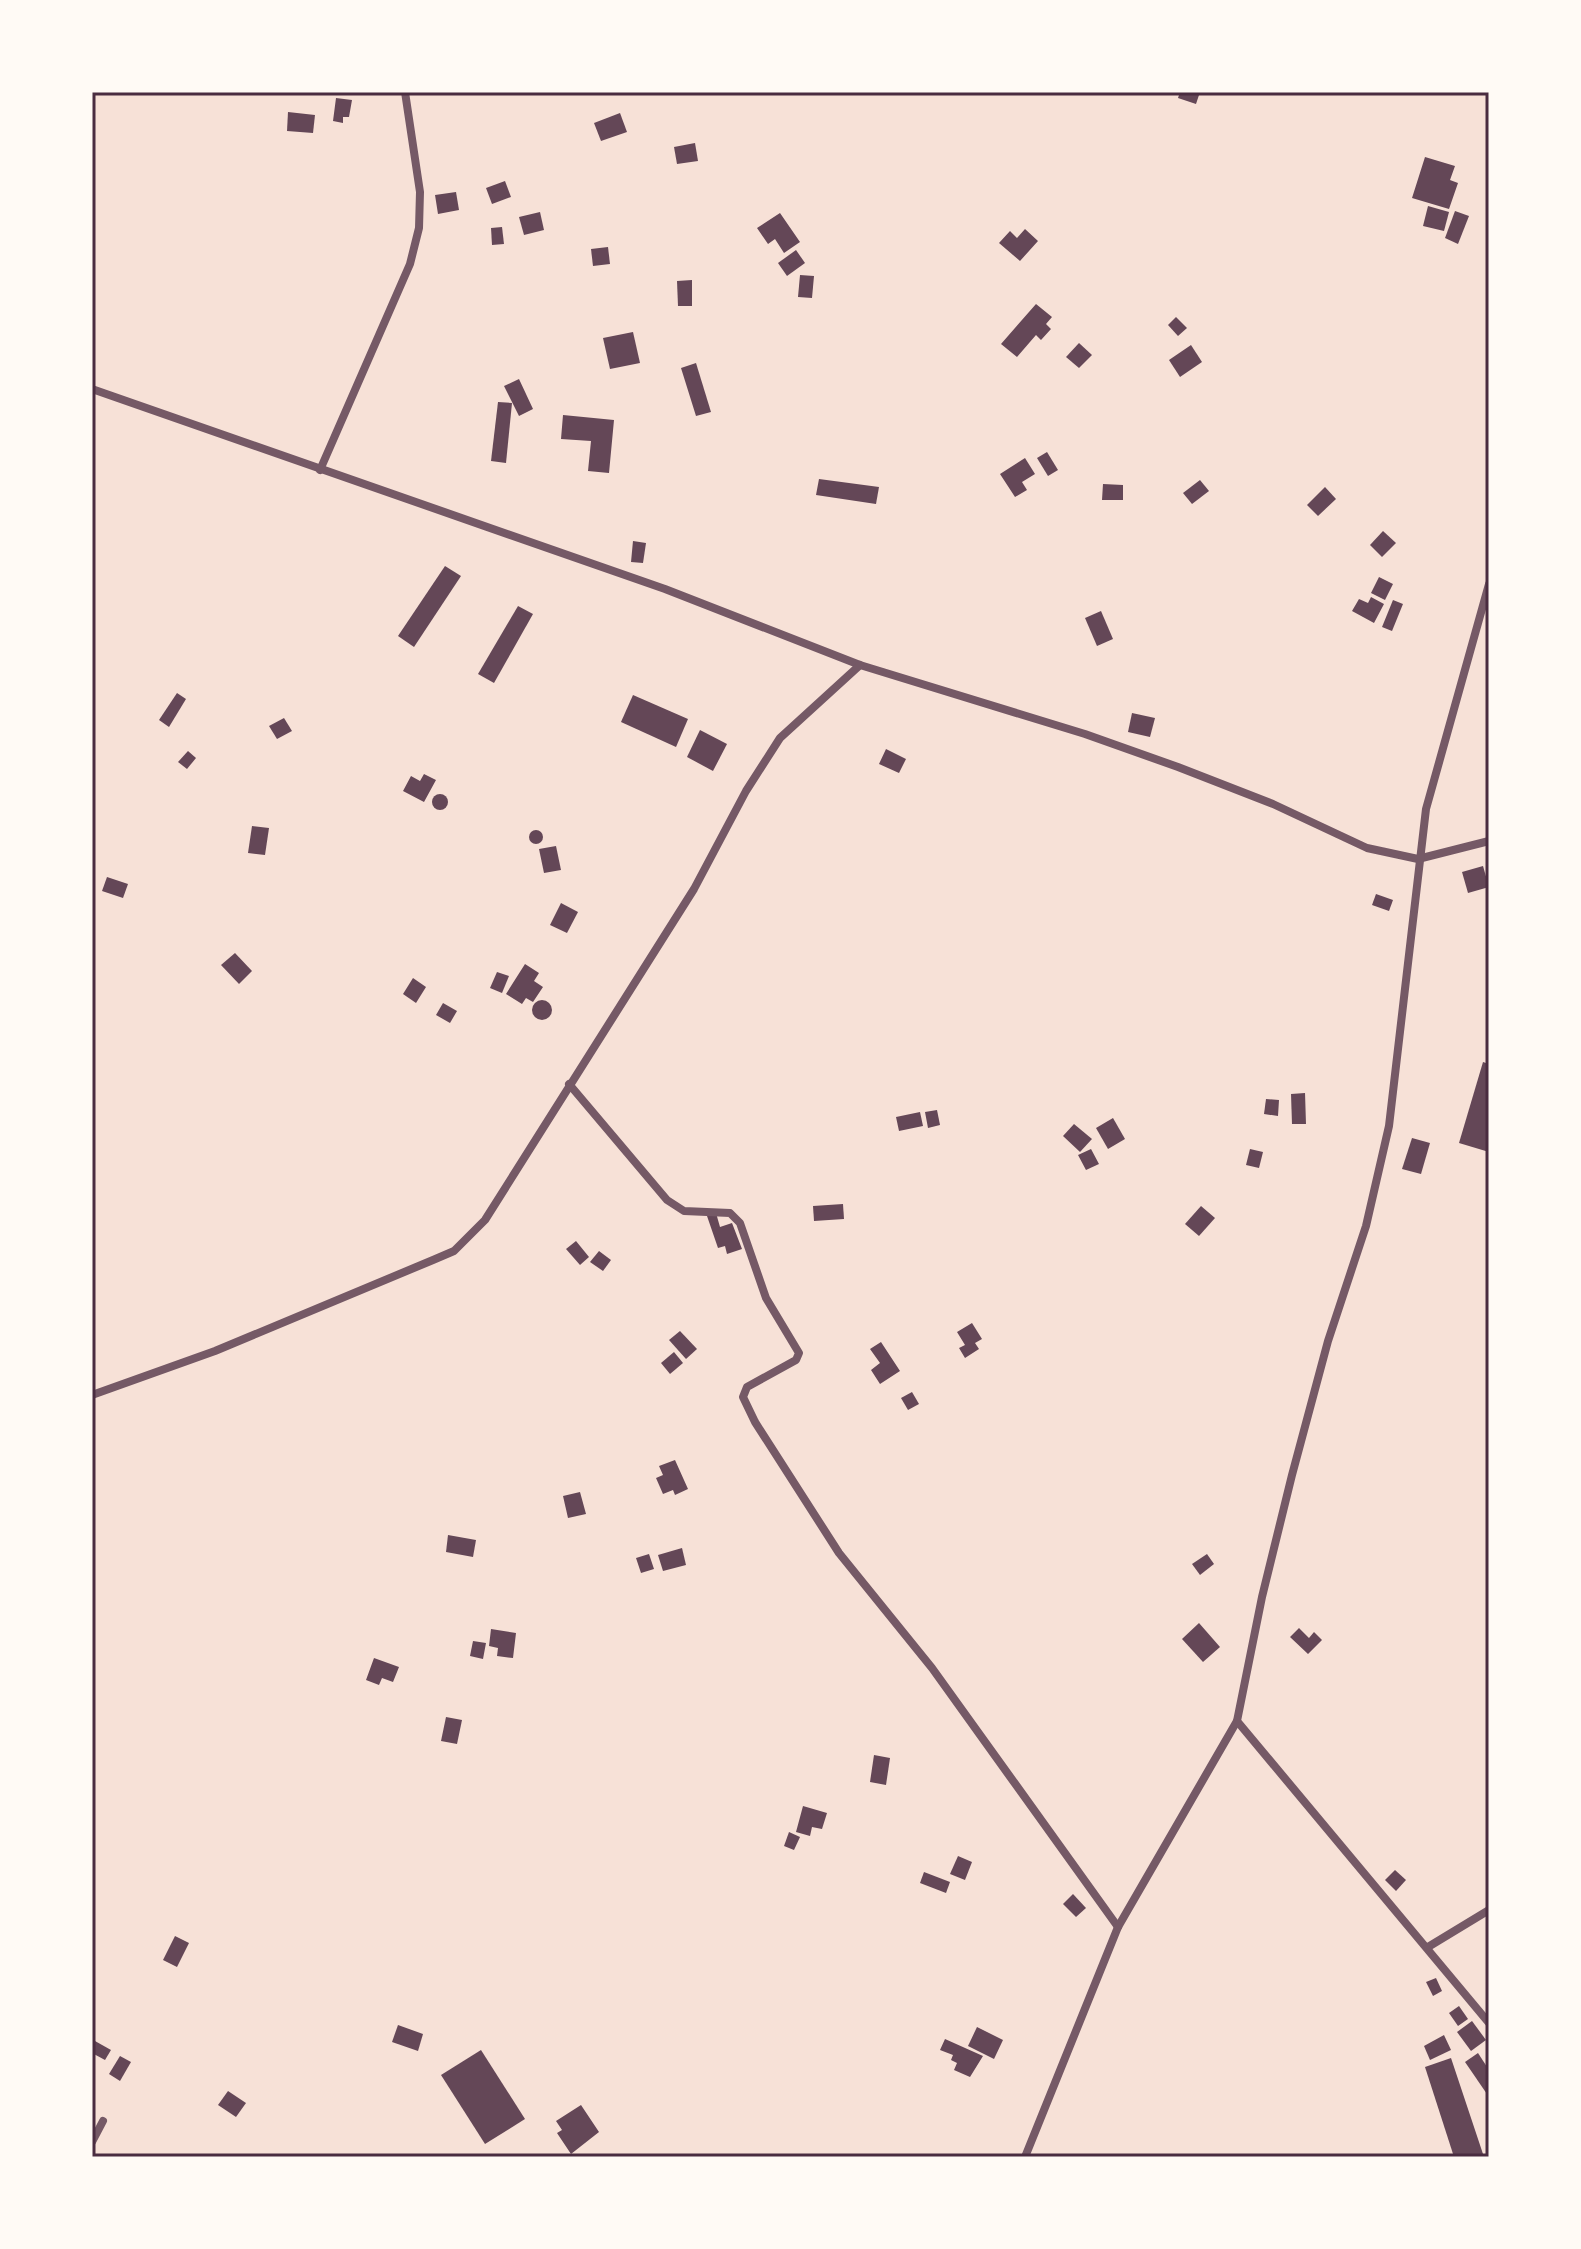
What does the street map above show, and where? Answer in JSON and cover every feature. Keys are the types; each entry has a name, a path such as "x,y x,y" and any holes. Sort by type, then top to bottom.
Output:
{"street":[{"path":"320,470 410,264 419,228 420,192 405,92"},
{"path":"92,389 665,589 860,665 1085,734 1273,804 1367,848 1418,859 1489,841"},
{"path":"1025,2157 1118,1927 1237,1721 1262,1597 1292,1475 1328,1341 1366,1226 1389,1126 1411,960 1418,859 1434,775 1489,584"},
{"path":"92,1395 215,1351 454,1251 485,1220 694,889 746,791 780,738 860,665"},
{"path":"569,1084 667,1200 684,1211 730,1213 740,1223 766,1298 799,1353 796,1360 747,1387 743,1397 755,1422 839,1553 932,1668 1118,1927"},
{"path":"1237,1721 1489,2023"},
{"path":"1428,1947 1489,1910"},
{"path":"92,2142 103,2121"}],"building":[{"path":"1180,92 1200,92 1196,104 1178,98"},
{"path":"336,98 352,100 349,117 343,117 343,123 333,121"},
{"path":"288,112 315,115 313,133 287,131"},
{"path":"620,113 627,132 601,141 594,123"},
{"path":"695,143 698,161 677,164 674,147"},
{"path":"1425,157 1455,166 1450,180 1458,183 1449,209 1412,198"},
{"path":"505,181 511,197 492,204 486,188"},
{"path":"456,192 459,210 438,214 435,195"},
{"path":"1428,206 1449,212 1444,231 1423,226"},
{"path":"1455,211 1469,216 1458,244 1445,238"},
{"path":"540,212 544,230 524,235 519,217"},
{"path":"780,213 800,242 784,253 775,239 768,244 757,228"},
{"path":"502,227 504,244 492,245 491,228"},
{"path":"1025,229 1038,241 1020,261 999,243 1010,231 1017,238"},
{"path":"608,247 610,264 593,266 591,249"},
{"path":"796,250 805,263 787,276 778,263"},
{"path":"800,275 814,276 812,298 798,297"},
{"path":"692,280 692,306 678,306 677,281"},
{"path":"1036,304 1052,317 1046,324 1051,329 1041,340 1036,335 1017,357 1001,344"},
{"path":"1176,317 1187,328 1178,336 1168,325"},
{"path":"633,332 640,363 610,369 603,338"},
{"path":"1079,343 1092,355 1079,368 1066,357"},
{"path":"1191,345 1202,362 1180,377 1169,360"},
{"path":"696,363 711,412 696,416 681,368"},
{"path":"519,379 533,409 519,416 504,386"},
{"path":"498,402 512,403 506,463 491,461"},
{"path":"563,415 614,420 609,473 588,471 591,441 561,439"},
{"path":"1047,452 1058,470 1048,476 1037,458"},
{"path":"1025,458 1035,474 1022,482 1027,490 1015,497 1000,474"},
{"path":"819,479 879,487 876,504 816,495"},
{"path":"1200,480 1209,491 1192,504 1183,493"},
{"path":"1103,484 1123,485 1123,500 1102,500"},
{"path":"1325,487 1336,499 1318,516 1307,505"},
{"path":"1383,531 1396,543 1382,557 1370,545"},
{"path":"633,541 646,543 643,563 631,562"},
{"path":"445,566 461,576 414,647 398,636"},
{"path":"1379,577 1393,584 1385,600 1371,593"},
{"path":"1371,597 1384,604 1374,623 1352,611 1359,599 1368,603"},
{"path":"1393,600 1403,604 1392,631 1382,627"},
{"path":"518,606 533,614 494,683 478,674"},
{"path":"1101,611 1113,639 1097,646 1085,618"},
{"path":"177,693 186,699 169,727 159,720"},
{"path":"633,695 688,719 676,747 621,722"},
{"path":"1132,713 1155,718 1150,737 1128,732"},
{"path":"284,718 292,731 277,739 269,726"},
{"path":"700,730 727,744 713,771 687,757"},
{"path":"886,749 906,759 899,773 879,764"},
{"path":"188,751 196,758 187,769 178,762"},
{"path":"424,774 436,780 424,802 403,791 411,776 420,781"},
{"path":"440,794 446,796 446,808 440,810 434,808 432,802 434,796"},
{"path":"252,826 269,828 265,855 248,853"},
{"path":"536,830 543,837 536,844 529,837"},
{"path":"556,846 561,870 544,873 539,849"},
{"path":"1483,866 1489,887 1468,893 1462,872"},
{"path":"107,877 128,884 123,898 102,891"},
{"path":"1376,894 1393,900 1389,911 1372,905"},
{"path":"561,903 578,912 567,933 550,925"},
{"path":"235,953 252,971 239,984 221,965"},
{"path":"525,964 539,973 534,981 543,987 533,1002 526,998 522,1004 506,994"},
{"path":"497,972 509,976 502,993 490,988"},
{"path":"413,978 426,987 416,1003 403,994"},
{"path":"542,1000 549,1003 552,1010 549,1017 542,1020 535,1017 532,1010 535,1003"},
{"path":"443,1003 457,1011 450,1023 436,1015"},
{"path":"1483,1062 1489,1064 1489,1152 1459,1143"},
{"path":"1305,1093 1306,1124 1292,1124 1291,1094"},
{"path":"1266,1099 1279,1100 1278,1116 1264,1114"},
{"path":"937,1110 940,1125 928,1128 925,1112"},
{"path":"920,1112 923,1126 899,1131 896,1117"},
{"path":"1113,1118 1125,1139 1108,1149 1096,1128"},
{"path":"1074,1124 1092,1139 1080,1152 1063,1136"},
{"path":"1412,1138 1430,1143 1421,1174 1402,1169"},
{"path":"1091,1149 1099,1164 1086,1170 1078,1155"},
{"path":"1250,1149 1263,1152 1259,1168 1246,1165"},
{"path":"843,1204 844,1219 814,1221 813,1206"},
{"path":"1201,1206 1215,1218 1199,1236 1185,1224"},
{"path":"716,1213 720,1227 732,1223 742,1249 727,1254 725,1246 718,1248 707,1216"},
{"path":"576,1241 589,1257 580,1265 566,1249"},
{"path":"599,1251 611,1260 603,1271 590,1262"},
{"path":"972,1323 982,1339 975,1343 979,1349 965,1358 959,1348 965,1345 957,1332"},
{"path":"680,1331 697,1349 686,1359 669,1340"},
{"path":"881,1342 900,1371 880,1384 871,1370 880,1363 870,1349"},
{"path":"674,1352 683,1363 670,1374 661,1363"},
{"path":"912,1392 919,1404 908,1410 901,1398"},
{"path":"675,1460 688,1489 675,1495 673,1490 663,1494 656,1478 663,1475 659,1466"},
{"path":"580,1492 586,1514 568,1518 563,1496"},
{"path":"448,1535 476,1540 473,1557 446,1552"},
{"path":"682,1548 686,1565 663,1571 658,1555"},
{"path":"649,1554 654,1569 641,1573 636,1558"},
{"path":"1207,1554 1214,1564 1200,1575 1192,1564"},
{"path":"1199,1623 1220,1647 1203,1662 1182,1639"},
{"path":"1299,1628 1309,1638 1314,1632 1322,1640 1308,1654 1290,1637"},
{"path":"491,1629 516,1633 513,1658 497,1656 498,1648 489,1646"},
{"path":"473,1641 486,1643 483,1659 470,1656"},
{"path":"374,1658 399,1667 393,1682 382,1678 379,1685 366,1680"},
{"path":"446,1717 462,1720 457,1744 441,1741"},
{"path":"874,1755 890,1758 886,1785 870,1782"},
{"path":"803,1806 827,1813 822,1829 812,1827 810,1836 796,1832"},
{"path":"789,1832 800,1837 794,1850 784,1846"},
{"path":"958,1856 972,1862 965,1880 950,1874"},
{"path":"1395,1870 1406,1880 1396,1891 1385,1880"},
{"path":"924,1872 950,1882 946,1893 920,1883"},
{"path":"1073,1894 1086,1908 1076,1917 1063,1904"},
{"path":"175,1936 189,1943 177,1967 163,1960"},
{"path":"1436,1978 1442,1991 1433,1996 1426,1982"},
{"path":"1459,2006 1468,2019 1458,2026 1449,2013"},
{"path":"1472,2021 1486,2040 1471,2051 1457,2032"},
{"path":"398,2025 423,2034 418,2051 392,2042"},
{"path":"977,2027 1003,2040 994,2059 968,2046"},
{"path":"1444,2035 1451,2050 1430,2060 1424,2046"},
{"path":"945,2039 983,2056 970,2077 954,2070 957,2063 951,2060 953,2055 940,2050"},
{"path":"95,2041 111,2050 105,2060 92,2053"},
{"path":"481,2050 525,2119 485,2144 441,2075"},
{"path":"1478,2053 1489,2070 1489,2097 1465,2062"},
{"path":"120,2056 131,2062 120,2081 109,2074"},
{"path":"1451,2058 1484,2157 1454,2157 1425,2067"},
{"path":"228,2091 246,2103 236,2117 218,2105"},
{"path":"581,2105 599,2132 571,2154 557,2133 562,2130 556,2121"}]}
